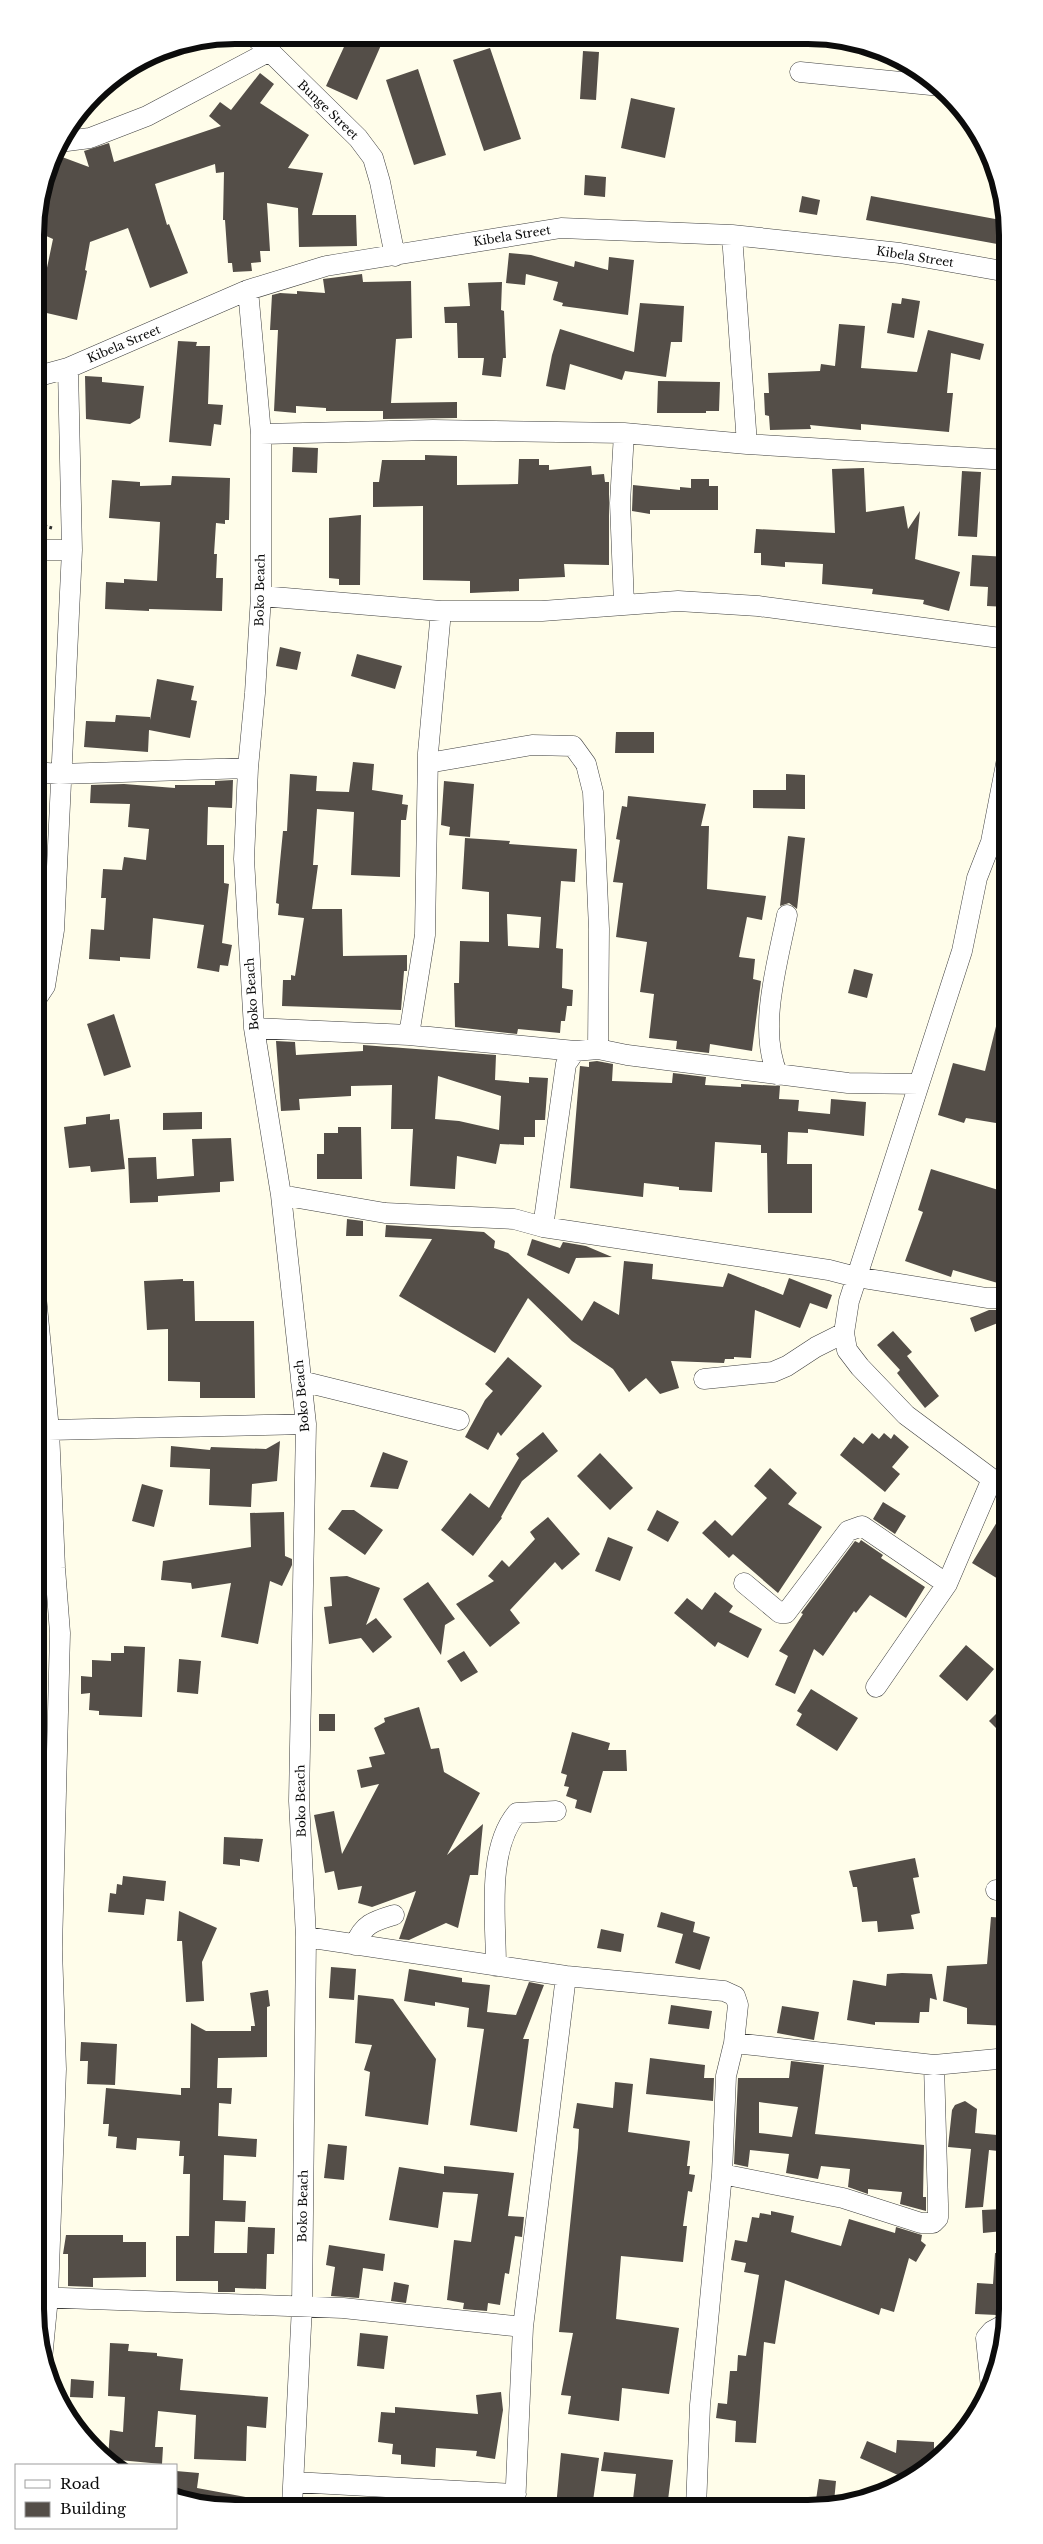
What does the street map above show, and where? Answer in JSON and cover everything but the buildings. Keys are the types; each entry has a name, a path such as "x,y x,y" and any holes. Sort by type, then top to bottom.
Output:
{"street":[{"name":"Bunge Street","path":"261,44 358,138 373,158 380,182 395,256"},
{"path":"68,141 90,138 147,116 268,52"},
{"path":"800,72 926,84"},
{"name":"Kibela Street","path":"44,375 68,368 248,290 326,266 562,228 732,235 900,253 999,270"},
{"path":"732,235 747,444"},
{"name":"Boko Beach","path":"248,290 261,434 261,596 248,768 244,859 254,1028 281,1195 306,1424 299,1801 306,1937 302,2306 292,2500"},
{"path":"44,988 54,930 72,550 68,368"},
{"path":"261,434 433,430 624,433 747,444 999,459"},
{"path":"624,433 620,503 624,604"},
{"path":"44,550 72,550"},
{"path":"261,596 441,611 542,611 678,601 758,606 999,638"},
{"path":"409,1035 425,936 428,763 441,611"},
{"path":"428,763 532,745 574,746 586,764 592,792 597,877 598,1049"},
{"path":"44,773 60,774 248,768"},
{"path":"999,845 977,878 962,951 856,1277 849,1301 844,1333 848,1350 852,1356 906,1415 999,1482"},
{"path":"778,1075 770,1050 769,1033 777,969 787,915"},
{"path":"254,1028 409,1035 575,1051 598,1049 627,1055 848,1083 918,1084"},
{"path":"543,1227 566,1064 575,1051"},
{"path":"281,1195 385,1213 514,1219 543,1227 829,1270 856,1277 987,1298 999,1298"},
{"path":"704,1379 773,1372 844,1333"},
{"path":"44,1379 49,1430 54,1568 60,1633 52,1949 56,2069 44,2264"},
{"path":"301,1381 458,1420"},
{"path":"49,1430 306,1424"},
{"path":"876,1687 947,1584 999,1485"},
{"path":"744,1583 780,1613 786,1613 848,1530 862,1526 947,1584"},
{"path":"496,1966 496,1860 503,1834 517,1813 556,1811"},
{"path":"355,1944 359,1934 370,1922 394,1914"},
{"path":"306,1937 566,1976 730,1993 735,1996 738,2005 734,2042 726,2076 722,2174 700,2405 696,2500"},
{"path":"516,2500 523,2327 566,1976"},
{"path":"734,2042 934,2065 999,2059"},
{"path":"722,2174 843,2198 920,2223 933,2223 938,2218 934,2065"},
{"path":"44,2068 56,2069"},
{"path":"44,2297 344,2308 523,2327"},
{"path":"989,2370 986,2338 992,2331 999,2328"},
{"path":"294,2482 504,2500"}]}
